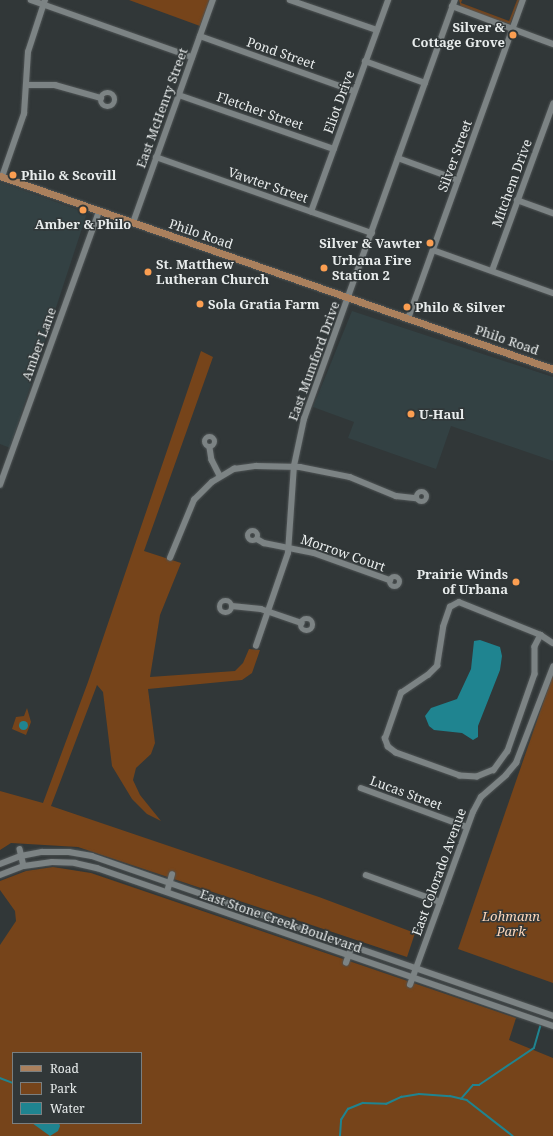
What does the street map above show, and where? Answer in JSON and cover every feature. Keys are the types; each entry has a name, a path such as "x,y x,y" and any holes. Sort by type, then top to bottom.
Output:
{"main road":[{"name":"Philo Road","path":"1,176 553,369"}],"street":[{"path":"31,0 44,2 192,57"},
{"name":"East McHenry Street","path":"133,223 213,0"},
{"path":"290,0 377,30"},
{"name":"Eliot Drive","path":"311,212 388,0"},
{"name":"East Mumford Drive","path":"256,646 284,571 289,547 294,466 304,419 455,0"},
{"name":"Silver Street","path":"408,319 523,0"},
{"path":"1,176 24,114 28,52 44,2"},
{"path":"452,6 553,44"},
{"name":"Pond Street","path":"200,36 354,91"},
{"path":"365,61 425,82"},
{"path":"27,84 56,85 101,98"},
{"name":"Fletcher Street","path":"179,95 334,149"},
{"name":"Mitchem Drive","path":"492,271 553,104"},
{"name":"Vawter Street","path":"156,157 372,233"},
{"path":"398,158 458,180"},
{"path":"517,200 553,213"},
{"name":"Amber Lane","path":"0,485 98,211"},
{"path":"433,250 552,291"},
{"path":"210,448 212,460 220,476"},
{"path":"170,558 191,506 202,491 220,476 247,467 294,466 343,475 396,496 416,498"},
{"name":"Morrow Court","path":"257,539 264,543 289,547 390,580"},
{"path":"541,635 536,647 535,674 508,751 494,770 478,777 460,776 396,753 387,745 385,734 398,699 406,688 428,675 437,666 441,635 453,604 458,602 541,635 553,643"},
{"path":"232,606 269,611 302,623"},
{"name":"East Colorado Avenue","path":"410,985 477,803 516,762 553,667"},
{"name":"Lucas Street","path":"361,788 467,827"},
{"path":"20,848 24,866"},
{"name":"East Stone Creek Boulevard","path":"0,864 22,856 58,851 81,854 170,883 553,1016"},
{"name":"East Stone Creek Boulevard","path":"0,875 24,866 52,862 80,864 167,892 551,1026"},
{"path":"167,892 172,875"},
{"path":"366,875 440,902"},
{"path":"346,963 352,946"},
{"path":"551,1026 553,1016"}],"shaded area":[{"path":"0,182 87,213 10,448 0,444"},
{"path":"352,311 553,377 553,461 451,426 436,469 348,438 354,422 313,407"}],"green space":[{"path":"129,0 210,0 200,26"},
{"path":"459,0 462,0 461,3 509,21 517,0 520,0 510,24 461,8"},
{"path":"201,351 213,357 144,551 181,563 160,615 150,677 235,671 243,663 249,649 260,650 252,673 242,680 148,689 155,743 151,754 136,768 133,780 140,795 161,821 147,814 132,799 112,766 103,692 97,685 51,806 319,897 415,933 407,957 78,847 11,843 0,850 0,791 43,803 88,682"},
{"name":"Lohmann Park","path":"553,677 553,983 458,949"},
{"path":"27,708 31,722 26,735 12,729 16,717 24,716"},
{"path":"53,867 91,873 516,1018 509,1040 553,1058 553,1136 0,1136 0,945 16,921 15,911 0,890 0,881 26,871"}],"water":[{"path":"480,640 500,647 502,656 500,670 478,726 478,737 473,740 462,733 434,730 429,726 425,716 431,708 457,699 471,669 474,641"},
{"path":"21,721 25,721 27,725 25,729 21,729 19,727 19,723"},
{"path":"33,1124 59,1124 58,1131 50,1136"}],"waterway":[{"path":"461,1099 473,1085 479,1085 534,1048 540,1027"},
{"path":"0,1078 12,1083"},
{"path":"340,1136 341,1120 348,1109 363,1103 386,1104 401,1097 419,1094 450,1096 467,1100 513,1136"}],"place":[{"name":"Silver & Cottage Grove","path":"513,35"},
{"name":"Philo & Scovill","path":"13,175"},
{"name":"Amber & Philo","path":"83,210"},
{"name":"Silver & Vawter","path":"430,243"},
{"name":"Urbana Fire Station 2","path":"324,268"},
{"name":"St. Matthew Lutheran Church","path":"148,272"},
{"name":"Sola Gratia Farm","path":"200,304"},
{"name":"Philo & Silver","path":"407,307"},
{"name":"U-Haul","path":"411,414"},
{"name":"Prairie Winds of Urbana","path":"516,582"}]}
